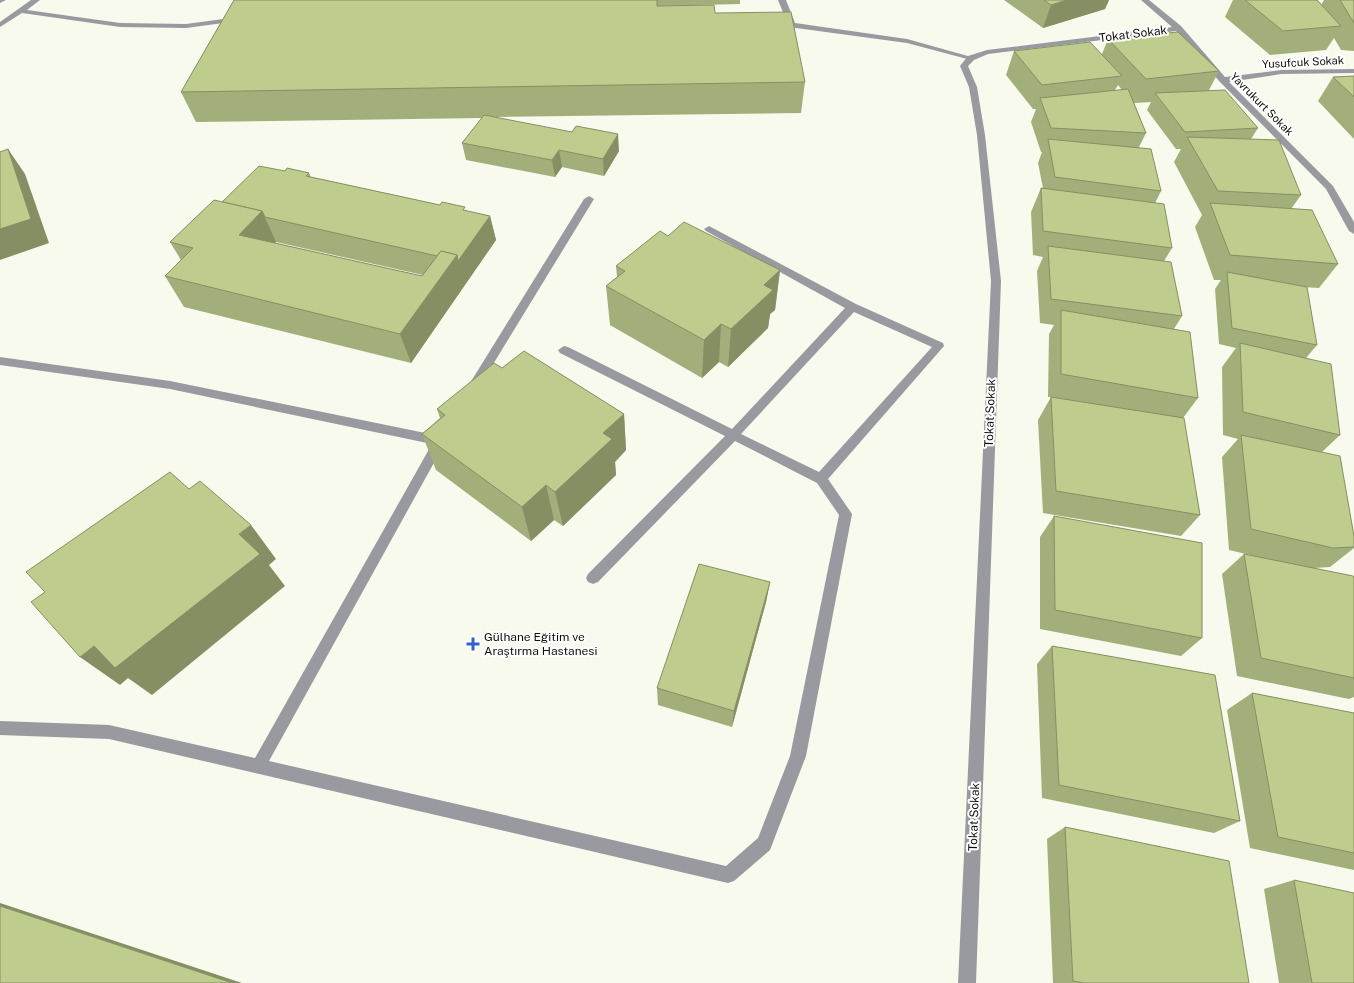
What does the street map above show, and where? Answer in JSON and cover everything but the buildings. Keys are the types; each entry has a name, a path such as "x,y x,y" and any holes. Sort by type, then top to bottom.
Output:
{"street":[{"path":"0,25 36,0"},
{"path":"782,0 792,24"},
{"name":"Yavrukurt Sokak","path":"1145,0 1178,28 1223,80 1330,188 1354,231"},
{"path":"22,11 120,26 186,26 250,18"},
{"path":"772,23 792,24 907,41 971,58"},
{"name":"Tokat Sokak","path":"967,983 996,281 981,135 973,86 964,66 971,58 987,52 1178,28"},
{"name":"Yusufcuk Sokak","path":"1223,80 1281,72 1354,71"},
{"path":"466,399 589,199"},
{"path":"709,229 852,306 939,346 821,479"},
{"path":"593,578 733,435 852,306"},
{"path":"0,728 109,732 728,875 764,844 798,756 846,514 821,479 564,350"},
{"path":"0,361 170,385 443,437 258,767"}],"place":[{"name":"Gülhane Eğitim ve Araştırma Hastanesi","path":"473,644"}]}
